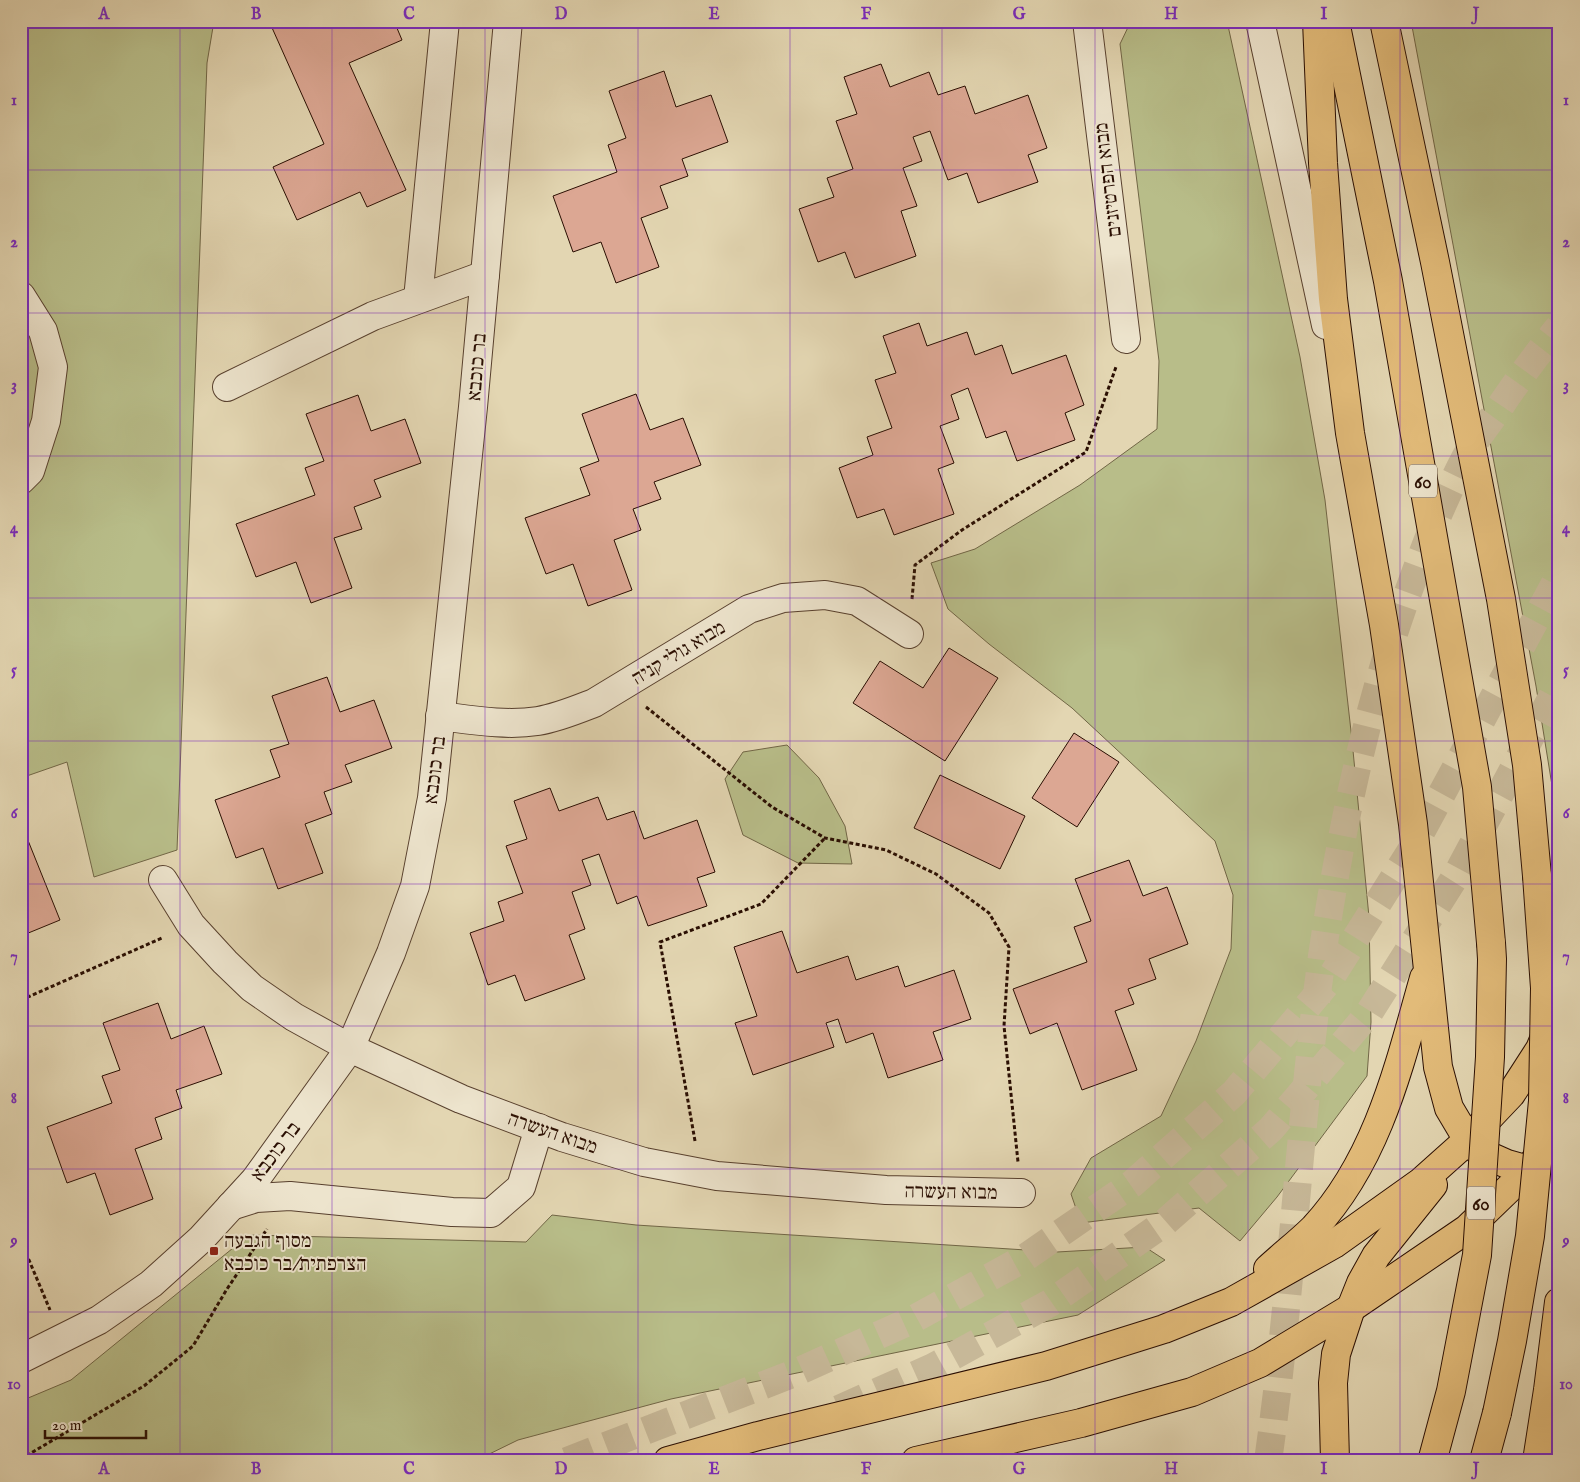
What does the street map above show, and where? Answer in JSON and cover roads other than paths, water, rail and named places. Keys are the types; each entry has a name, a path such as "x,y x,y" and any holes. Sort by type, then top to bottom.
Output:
{"highway":[{"path":"1318,21 1323,163 1333,299 1350,433 1384,625 1413,824 1438,1067 1450,1108 1468,1140 1480,1152 1507,1164 1528,1170"},
{"name":"60","path":"1335,21 1388,281 1475,777 1491,943 1490,1057 1477,1255 1451,1391 1433,1459"},
{"path":"1384,21 1435,262 1501,599 1527,765 1545,988 1543,1102 1530,1236 1512,1341 1497,1413 1484,1461"},
{"path":"1231,1302 1314,1228 1341,1192 1369,1146 1394,1086 1428,965"},
{"path":"1335,1461 1334,1383 1336,1354 1361,1283 1376,1256 1468,1140 1511,1094 1540,1050 1559,1003"},
{"path":"916,1461 1081,1423 1192,1392 1260,1363 1351,1308 1467,1229 1528,1170 1559,1128"},
{"path":"668,1461 758,1436 1046,1366 1164,1329 1231,1302 1341,1239 1421,1182 1468,1140"},
{"path":"1537,1461 1559,1302"}],"street":[{"path":"418,299 445,21"},
{"name":"בר כוכבא","path":"21,1359 99,1320 151,1284 201,1239 255,1180 350,1048 391,953 415,886 432,798 485,275 508,21"},
{"name":"מבוא הפרטיזנים","path":"1088,21 1126,339"},
{"path":"1260,21 1350,433"},
{"path":"227,387 373,316 485,275"},
{"path":"21,296 43,330 53,368 46,421 30,471 21,480"},
{"name":"מבוא גולי קניה","path":"440,716 492,722 537,721 568,714 594,703 749,609 783,598 825,595 857,601 909,634"},
{"name":"מבוא העשרה","path":"163,880 191,925 225,962 252,988 294,1017 350,1048 461,1099 562,1137 644,1162 717,1176 886,1190 1021,1193"},
{"path":"231,1206 256,1198 290,1196 452,1212 491,1213 522,1188 539,1128"}],"tunnel":[{"path":"1268,1461 1283,1335 1307,1082 1322,956 1345,821 1365,732 1390,644 1405,601 1432,529 1456,475 1475,441 1559,327"},
{"path":"567,1461 795,1373 910,1321 1023,1259 1132,1184 1234,1093 1328,982 1412,849 1559,576"},
{"path":"839,1409 933,1367 1050,1303 1163,1224 1271,1129 1369,1013 1457,874 1559,684"}],"place":[{"name":"מסוף הגבעה הצרפתית/בר כוכבא","path":"214,1251"}]}
